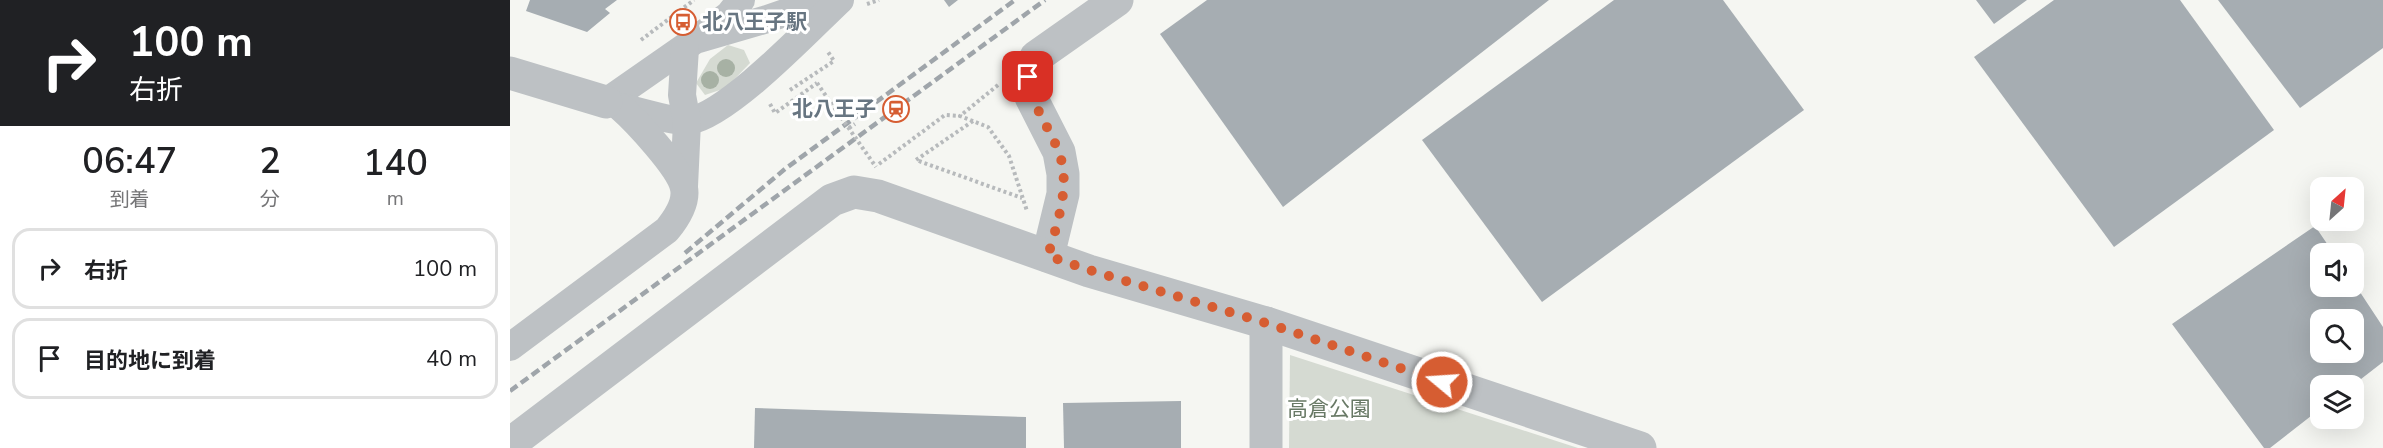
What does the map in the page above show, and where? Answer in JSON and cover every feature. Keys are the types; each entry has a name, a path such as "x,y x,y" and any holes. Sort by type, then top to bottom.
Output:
{"street":[{"path":"613,105 729,15 741,0"},
{"path":"690,44 763,10 823,0"},
{"path":"510,73 613,105 687,122 718,109 772,64 840,0"},
{"path":"1048,256 1063,194 1063,174 1059,152 1031,97 1028,77 1036,57 1118,0"},
{"path":"763,10 772,64"},
{"path":"510,347 667,230 677,217 684,199 687,122 682,95 690,44"},
{"path":"613,105 648,135 684,186"},
{"path":"510,444 831,200 854,192 878,196 1089,270 1266,323 1640,448"},
{"path":"1266,323 1266,448"}],"path":[{"path":"639,41 694,0"},
{"path":"788,91 834,61"},
{"path":"960,116 1003,80"},
{"path":"779,97 770,103 775,114 817,83 876,167 945,115 960,116 988,127 1009,156 1028,212"},
{"path":"973,121 916,160 1022,198"},
{"path":"849,128 855,124"}],"green space":[{"path":"728,45 744,50 750,63 726,88 705,95 696,83 710,59"},
{"name":"高倉公園","path":"1290,355 1578,448 1289,448"}],"building":[{"path":"530,0 617,0 605,9 610,13 587,32 526,11"},
{"path":"944,0 958,0 949,7"},
{"path":"1207,0 1549,0 1283,207 1160,34"},
{"path":"1614,0 1723,0 1804,110 1542,302 1422,140"},
{"path":"1976,0 2027,0 1994,24"},
{"path":"2054,0 2180,0 2274,130 2114,247 1974,57"},
{"path":"2218,0 2383,0 2383,48 2300,108"},
{"path":"2310,229 2318,231 2327,243 2310,243 2310,297 2363,297 2383,327 2383,362 2364,377 2310,375 2310,417 2270,448 2264,448 2172,324"},
{"path":"1181,401 1181,448 1064,448 1063,403"},
{"path":"755,408 1026,417 1026,448 754,448"}],"railway":[{"path":"685,253 785,169 1015,0"},
{"path":"510,391 1045,0"}],"place":[{"name":"北八王子駅","path":"683,22"},
{"name":"北八王子","path":"896,109"}],"route":[{"path":"1028,77 1031,97 1059,152 1063,174 1063,194 1048,256 1266,323 1442,382"}]}
